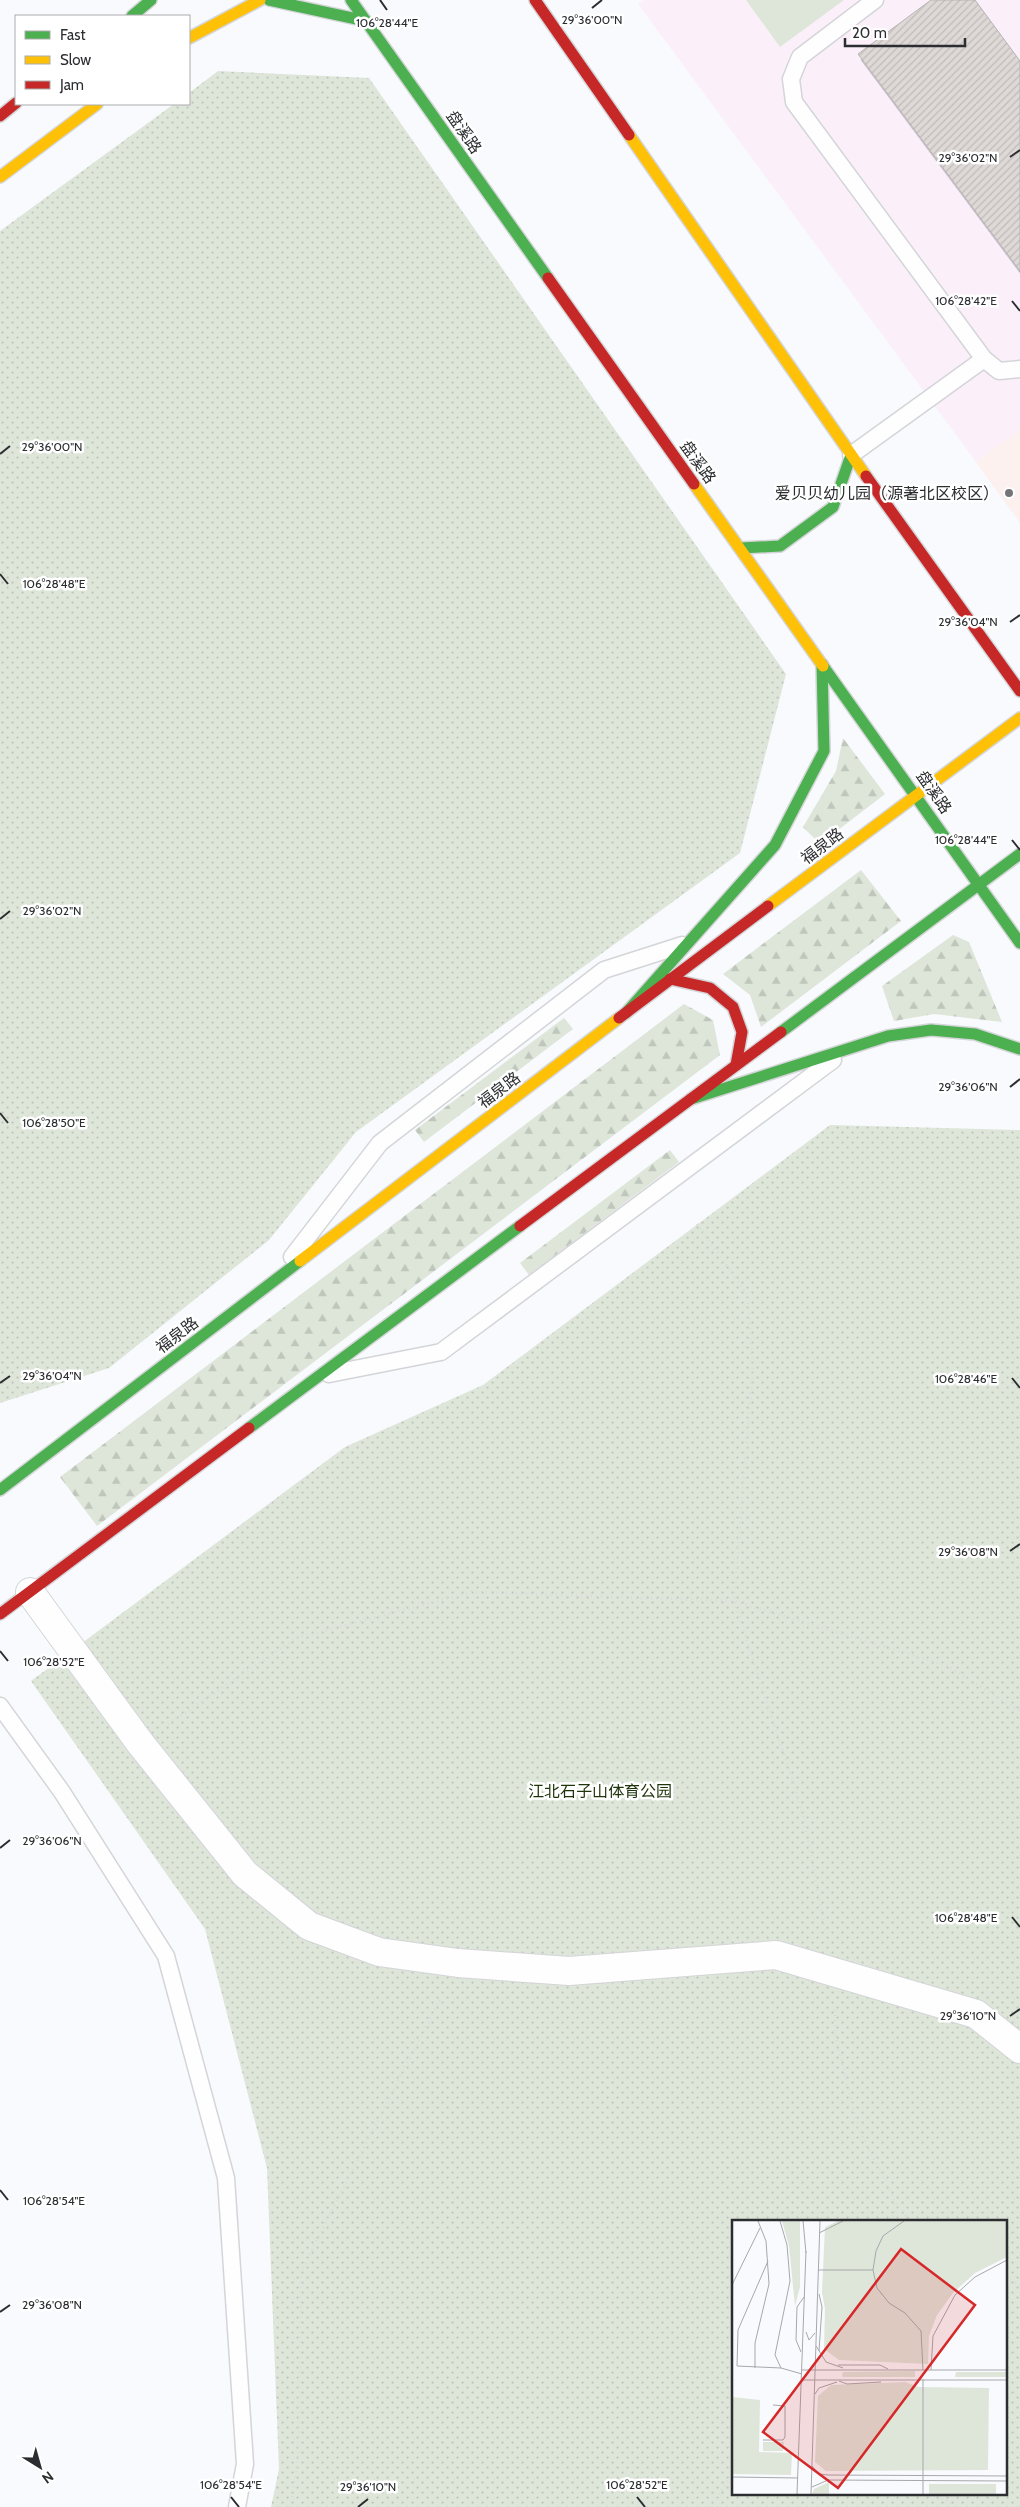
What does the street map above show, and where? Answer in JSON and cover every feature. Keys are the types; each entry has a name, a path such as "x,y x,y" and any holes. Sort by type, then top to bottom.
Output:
{"main road":[{"path":"133,15 151,0"},
{"path":"190,37 260,0"},
{"path":"269,0 366,21"},
{"name":"盘溪路","path":"351,0 1020,943"},
{"path":"536,0 851,455 1020,691"},
{"path":"0,116 15,104"},
{"path":"0,177 96,105"},
{"path":"741,548 780,546 833,507 851,455"},
{"path":"626,1014 775,845 824,750 822,664"},
{"name":"福泉路","path":"0,1490 670,979 1020,718"},
{"path":"0,1614 1020,854"},
{"path":"670,979 710,988 733,1007 742,1032 736,1065"},
{"path":"691,1099 888,1036 932,1030 975,1034 1020,1049"}],"street":[{"path":"30,1592 140,1743 245,1874 309,1926 379,1952 458,1963 569,1971 776,1955 976,2014 1020,2049"}],"lane":[{"path":"875,0 800,57 791,78 794,102 984,359 999,371 1020,370"},
{"path":"851,455 984,359"},
{"path":"272,1283 380,1143 604,970 745,924"},
{"path":"319,1376 441,1352 848,1050"},
{"path":"0,1706 62,1792 166,1956 226,2178 245,2464 237,2507"}],"path":[{"path":"697,1224 747,1294 753,1365 734,1601 802,1810 833,1972 836,2037 858,2128 898,2208 911,2220"},
{"path":"140,1743 297,1638 472,1592 734,1601 948,1666 1020,1711"},
{"path":"291,2507 298,2459 301,2270 458,1963"},
{"path":"891,2220 898,2208"},
{"path":"1008,2279 1020,2284"},
{"path":"710,2507 732,2473"},
{"path":"935,2494 955,2507"}],"shaded area":[{"path":"644,0 1020,0 1020,430 976,462 638,4"},
{"name":"爱贝贝幼儿园（源著北区校区）","path":"1020,430 1020,523 976,462"}],"green space":[{"path":"746,0 844,0 780,47"},
{"path":"218,71 369,78 786,674 740,853 356,1132 269,1240 109,1368 0,1403 0,231 173,105 190,105 190,92"},
{"path":"843,738 885,794 820,844 803,827 836,771"},
{"path":"861,870 901,921 761,1027 750,995 723,974"},
{"path":"953,935 969,942 1002,1022 934,1014 894,1021 882,986"},
{"path":"684,1004 713,1020 720,1055 97,1526 60,1477"},
{"path":"564,1018 573,1029 424,1142 415,1130"},
{"name":"江北石子山体育公园","path":"830,1125 1020,1130 1020,2507 271,2507 279,2469 267,2168 205,1929 31,1681 345,1447 483,1385"},
{"path":"670,1150 679,1162 529,1275 520,1263"}],"building":[{"path":"931,0 975,0 1020,61 1020,271 858,54"}],"traffic: fast":[{"path":"133,15 151,0"},
{"path":"269,0 366,21"},
{"path":"351,0 548,278"},
{"path":"741,548 780,546 833,507 851,455"},
{"path":"626,1013 775,845 824,751 822,664"},
{"path":"823,666 1020,943"},
{"path":"781,1032 1020,854"},
{"path":"691,1099 888,1036 931,1030 975,1034 1020,1049"},
{"path":"249,1428 520,1226"},
{"path":"0,1490 300,1261"}],"traffic: slow":[{"path":"190,37 260,0"},
{"path":"0,177 96,105"},
{"path":"629,135 866,476"},
{"path":"694,484 823,666"},
{"path":"768,906 1020,718"},
{"path":"300,1261 619,1018"}],"traffic: jam":[{"path":"535,0 629,135"},
{"path":"0,116 15,104"},
{"path":"548,278 694,484"},
{"path":"866,476 1020,691"},
{"path":"619,1018 768,906"},
{"path":"670,979 710,988 733,1007 742,1032 736,1065"},
{"path":"520,1226 781,1032"},
{"path":"0,1614 249,1428"}],"place":[{"name":"爱贝贝幼儿园（源著北区校区）","path":"1009,493"}]}
